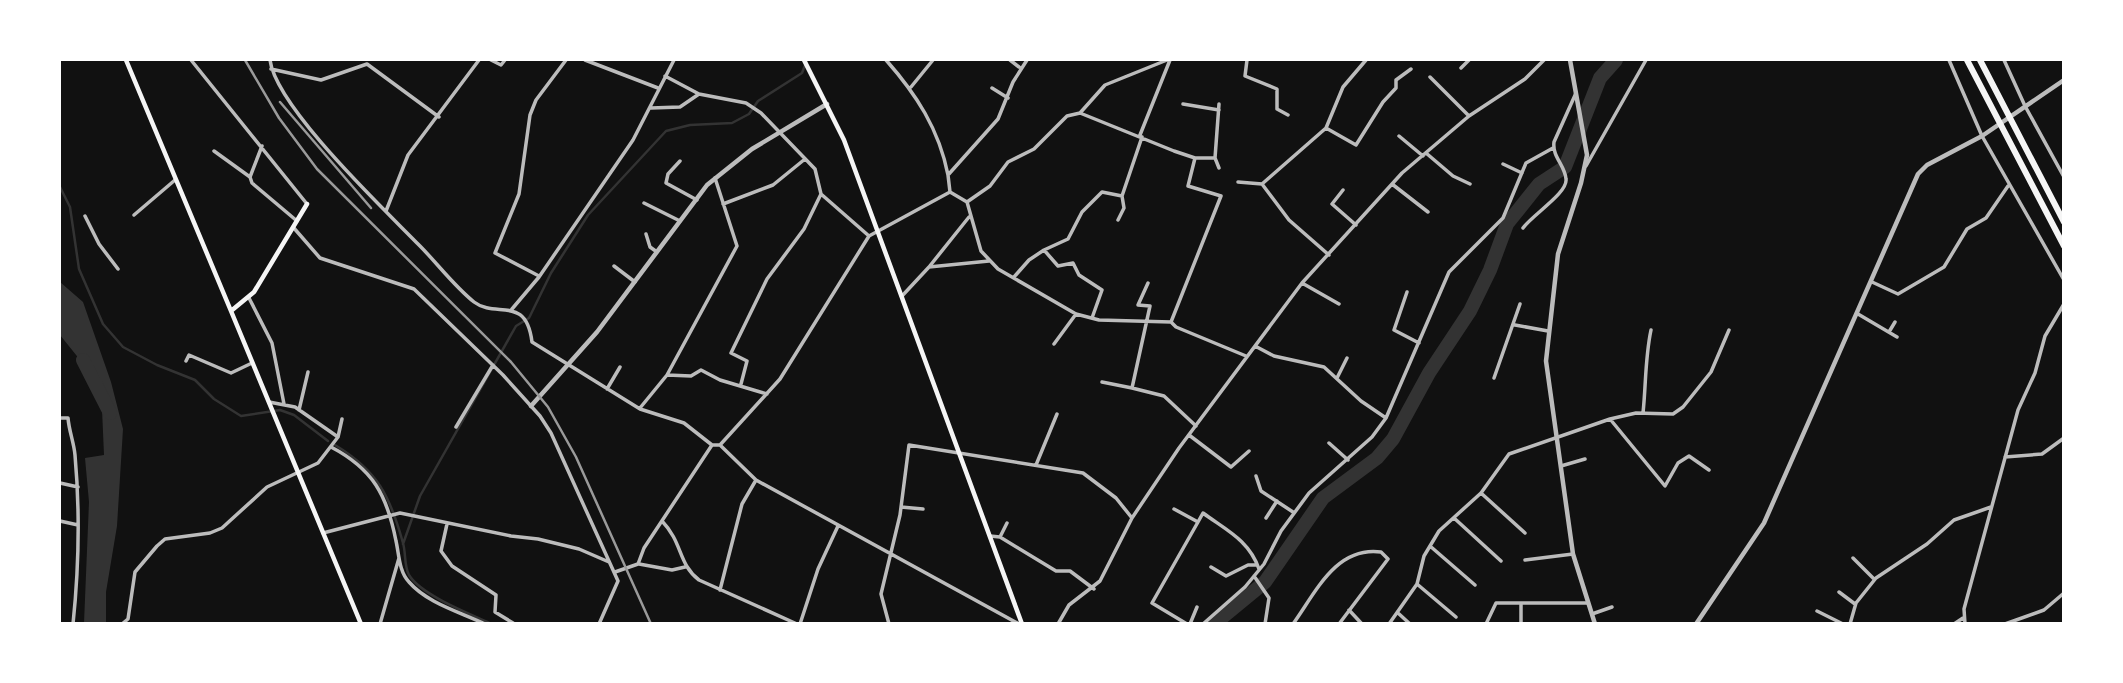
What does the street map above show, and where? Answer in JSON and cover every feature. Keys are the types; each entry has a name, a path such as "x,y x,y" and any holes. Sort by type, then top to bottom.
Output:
{"highway":[{"path":"1967,60 2063,246"},
{"path":"1980,60 2063,222"}],"main road":[{"path":"126,60 361,624"},
{"path":"804,60 827,104 878,232 1020,624"},
{"path":"231,311 249,298 307,204"}],"street":[{"path":"191,60 307,204"},
{"path":"270,60 271,69 311,129 374,202 477,304 512,309 528,325 532,342 567,365 640,409 684,424 712,445 720,445 756,480 1020,624"},
{"path":"386,211 408,155 479,60"},
{"path":"491,60 501,65 505,60"},
{"path":"539,277 495,253 519,194 530,115 536,100 566,60"},
{"path":"585,60 657,88"},
{"path":"512,309 539,277 634,139 651,108 657,88 674,60"},
{"path":"886,60 911,87 942,145 950,191 967,202 981,251 989,261 1076,314 1092,318 1171,322 1176,327 1194,331 1247,356"},
{"path":"911,87 933,60"},
{"path":"1010,60 1020,68"},
{"path":"948,175 998,119 1020,68 1027,60"},
{"path":"967,202 990,186 1008,162 1034,149 1068,116 1080,113 1105,85 1168,60"},
{"path":"1118,220 1125,208 1122,196 1168,60"},
{"path":"1247,60 1245,76 1277,89 1277,109 1287,115"},
{"path":"1238,182 1262,184 1326,128 1343,87 1366,60"},
{"path":"1461,68 1469,60"},
{"path":"1058,624 1069,605 1094,589 1132,518 1189,435 1302,283 1392,184 1424,154 1469,116 1525,79 1544,60"},
{"path":"1570,60 1586,145 1585,168"},
{"path":"1595,624 1573,554 1547,374 1548,331 1558,254 1585,168 1631,92 1646,60"},
{"path":"1949,60 2009,186 2063,280"},
{"path":"2004,60 2024,107 2063,177"},
{"path":"271,69 321,80 367,64 439,117"},
{"path":"1326,128 1356,145 1383,102 1396,88 1396,80 1411,69"},
{"path":"665,76 699,94 746,103 761,113 815,169 821,194 869,236"},
{"path":"1430,77 1469,116"},
{"path":"1696,624 1764,523 1918,174 1927,165 1984,134 2063,80"},
{"path":"992,88 1008,98"},
{"path":"1203,624 1255,576 1309,493 1348,460 1386,418 1449,272 1503,218 1526,163 1553,148 1577,91"},
{"path":"651,108 680,107 699,94"},
{"path":"1219,103 1215,158 1219,168"},
{"path":"531,406 597,332 716,178 731,163 827,104"},
{"path":"1183,104 1219,110"},
{"path":"1080,113 1195,158 1215,158"},
{"path":"1399,136 1453,176 1470,184"},
{"path":"250,177 262,146"},
{"path":"1523,228 1530,218 1564,190 1566,177 1553,148"},
{"path":"214,152 250,177 252,183 295,224 320,258 392,279 414,289 503,374 531,406 551,433 618,581 599,624"},
{"path":"1171,322 1221,196 1188,186 1195,158"},
{"path":"723,204 773,185 805,159"},
{"path":"680,161 667,174 666,183 697,200"},
{"path":"1503,164 1522,173"},
{"path":"640,409 667,374 737,246 716,178"},
{"path":"134,215 175,180"},
{"path":"1262,184 1289,220 1329,255"},
{"path":"1392,184 1428,212"},
{"path":"1872,282 1898,294 1944,267 1967,229 1986,218 2009,186"},
{"path":"1343,190 1332,204 1356,225"},
{"path":"720,445 767,395 869,236 950,191"},
{"path":"1014,277 1044,250 1068,239 1082,212 1102,192 1122,196"},
{"path":"741,384 747,361 732,353 767,279 804,229 821,194"},
{"path":"644,203 681,222"},
{"path":"85,216 99,244 118,270"},
{"path":"902,296 970,217"},
{"path":"646,233 650,247 658,253"},
{"path":"1044,250 1058,265 1073,263 1079,275 1102,290 1092,318"},
{"path":"929,267 989,261"},
{"path":"614,266 636,282"},
{"path":"1132,388 1150,306 1138,305 1147,283"},
{"path":"1302,283 1339,304"},
{"path":"1407,292 1394,330 1419,343"},
{"path":"249,298 272,343 284,404"},
{"path":"1494,378 1515,325 1520,304"},
{"path":"1954,624 1964,621 2004,457 2045,337 2063,304"},
{"path":"1054,344 1076,314"},
{"path":"1858,314 1897,337"},
{"path":"1889,332 1895,322"},
{"path":"1515,325 1548,331"},
{"path":"1643,413 1651,330"},
{"path":"1388,624 1417,584 1430,546 1439,531 1481,493 1509,454 1610,419 1643,413 1673,414 1683,407 1712,372 1729,330"},
{"path":"1255,346 1274,356 1324,367 1361,401 1386,418"},
{"path":"186,361 189,355 232,373 252,363"},
{"path":"1336,379 1347,358"},
{"path":"456,427 493,365"},
{"path":"607,388 620,367"},
{"path":"667,374 691,376 701,370 720,380 741,384 767,395"},
{"path":"299,410 308,372"},
{"path":"1102,382 1164,396 1196,426"},
{"path":"269,403 284,404 299,410 338,437"},
{"path":"1036,466 1057,414"},
{"path":"60,418 68,418 75,450 78,487 79,572 73,624"},
{"path":"122,624 128,619 135,572 165,539 210,533 222,528 267,487 318,463 338,437 342,419"},
{"path":"1610,419 1665,486 1678,463 1689,456 1709,470"},
{"path":"1189,435 1231,467 1249,451"},
{"path":"2004,457 2042,454 2063,438"},
{"path":"1329,443 1348,460"},
{"path":"638,564 644,548 712,445"},
{"path":"890,624 881,594 901,507 909,445 1083,473 1116,498 1132,518"},
{"path":"331,447 367,470 388,516 406,580 414,588 485,624"},
{"path":"1561,466 1585,459"},
{"path":"1256,476 1261,491 1294,513"},
{"path":"720,590 742,504 756,480"},
{"path":"60,484 78,487"},
{"path":"1481,493 1525,533"},
{"path":"1266,518 1277,501"},
{"path":"901,507 923,509"},
{"path":"1850,624 1855,604 1874,580 1927,544 1954,520 1991,507"},
{"path":"1174,509 1199,522"},
{"path":"323,533 400,513 411,514 447,524 538,539 579,550 610,563"},
{"path":"1197,607 1188,624 1152,603 1203,513 1240,538 1258,568"},
{"path":"1454,518 1501,561"},
{"path":"60,521 78,526"},
{"path":"662,521 675,535 685,567 699,580 799,624 817,569 838,526"},
{"path":"1000,537 1007,523"},
{"path":"447,524 441,551 452,566 496,596 495,612 513,623"},
{"path":"990,536 1000,537 1056,571 1070,571 1094,589"},
{"path":"1430,546 1475,585"},
{"path":"1293,624 1338,562 1367,550 1381,552 1388,559 1339,624"},
{"path":"1525,560 1573,554"},
{"path":"380,624 399,555"},
{"path":"1853,558 1874,580"},
{"path":"615,572 638,564 673,570 685,567"},
{"path":"1211,567 1226,576 1248,565 1258,568"},
{"path":"1255,576 1269,598 1265,624"},
{"path":"1417,584 1456,617"},
{"path":"1839,592 1855,604"},
{"path":"2005,624 2044,610 2063,593"},
{"path":"1486,624 1496,603 1588,603"},
{"path":"1521,605 1521,624"},
{"path":"1592,614 1612,607"},
{"path":"1349,610 1362,624"},
{"path":"1817,611 1843,624"},
{"path":"1398,613 1410,624"}],"shaded area":[{"path":"60,282 83,302 111,382 123,429 117,526 106,592 106,623 84,623 89,502 85,458 104,455 101,386 60,335"}],"waterway":[{"path":"403,544 420,496 516,326 529,318 551,273 588,215 666,131 690,125 732,123 749,114 758,101 802,73 807,60"},
{"path":"1214,624 1265,582 1323,498 1377,458 1393,439 1429,373 1470,311 1490,270 1507,224 1539,184 1565,167 1600,78 1616,60"},
{"path":"60,187 70,207 79,269 103,324 123,347 157,365 195,380 214,399 241,416 280,410 294,415 328,441"},
{"path":"83,360 110,413"},
{"path":"335,445 362,465 380,486 398,526 407,571 415,582 447,603 492,624"}],"railway":[{"path":"245,60 279,118 317,169 511,362 548,407 576,457 651,624"},
{"path":"280,102 371,208"}]}
